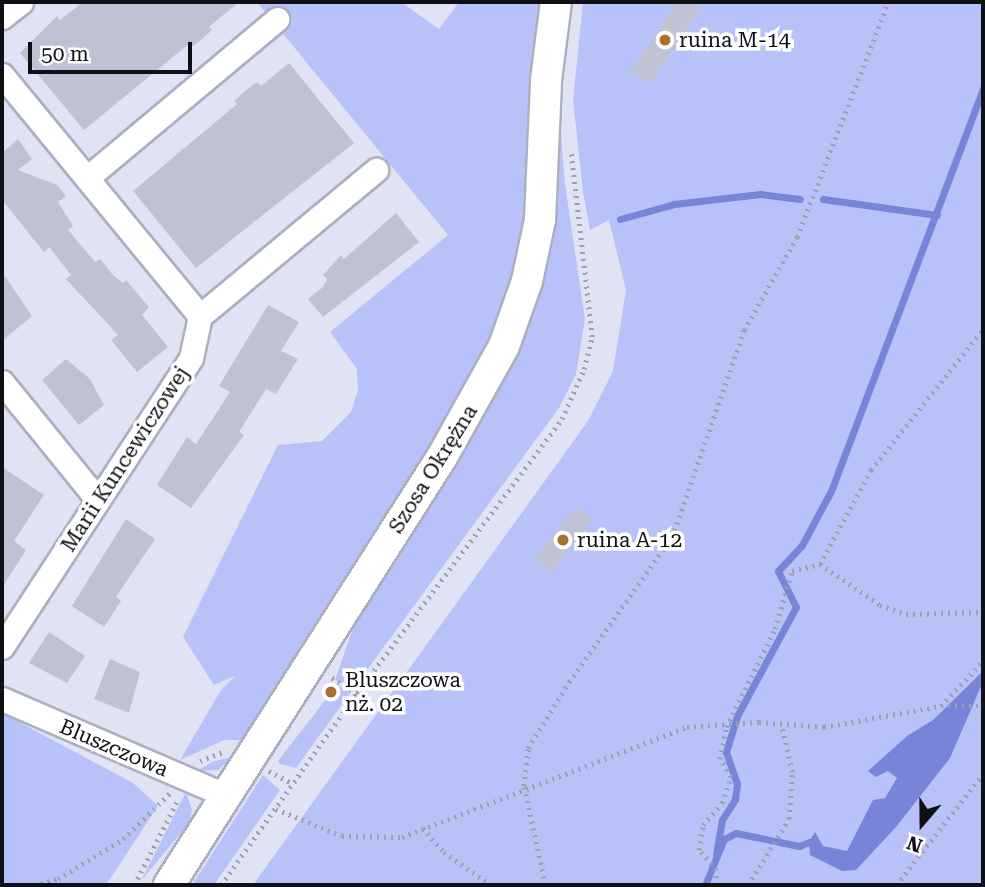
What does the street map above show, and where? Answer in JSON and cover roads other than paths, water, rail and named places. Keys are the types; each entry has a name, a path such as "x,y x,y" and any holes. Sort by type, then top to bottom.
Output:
{"street":[{"path":"2,17 21,2"},
{"name":"Szosa Okrężna","path":"169,885 442,457 505,345 527,281 540,220 547,68 556,2"},
{"path":"87,178 277,19"},
{"path":"2,75 200,316 376,170"},
{"name":"Marii Kuncewiczowej","path":"2,647 191,358 200,316"},
{"path":"2,382 97,499"},
{"name":"Bluszczowa","path":"2,699 227,796"}],"waterway":[{"path":"716,854 722,820 735,799 737,784 726,752 737,716 796,607 778,571 802,545 831,491 983,88"},
{"path":"620,219 674,204 760,194 800,199"},
{"path":"823,199 937,215"},
{"path":"705,885 724,839 736,833 799,846 809,842"}],"place":[{"name":"ruina M-14","path":"665,40"},
{"name":"ruina A-12","path":"563,540"},
{"name":"Bluszczowa nż. 02","path":"331,692"}]}
